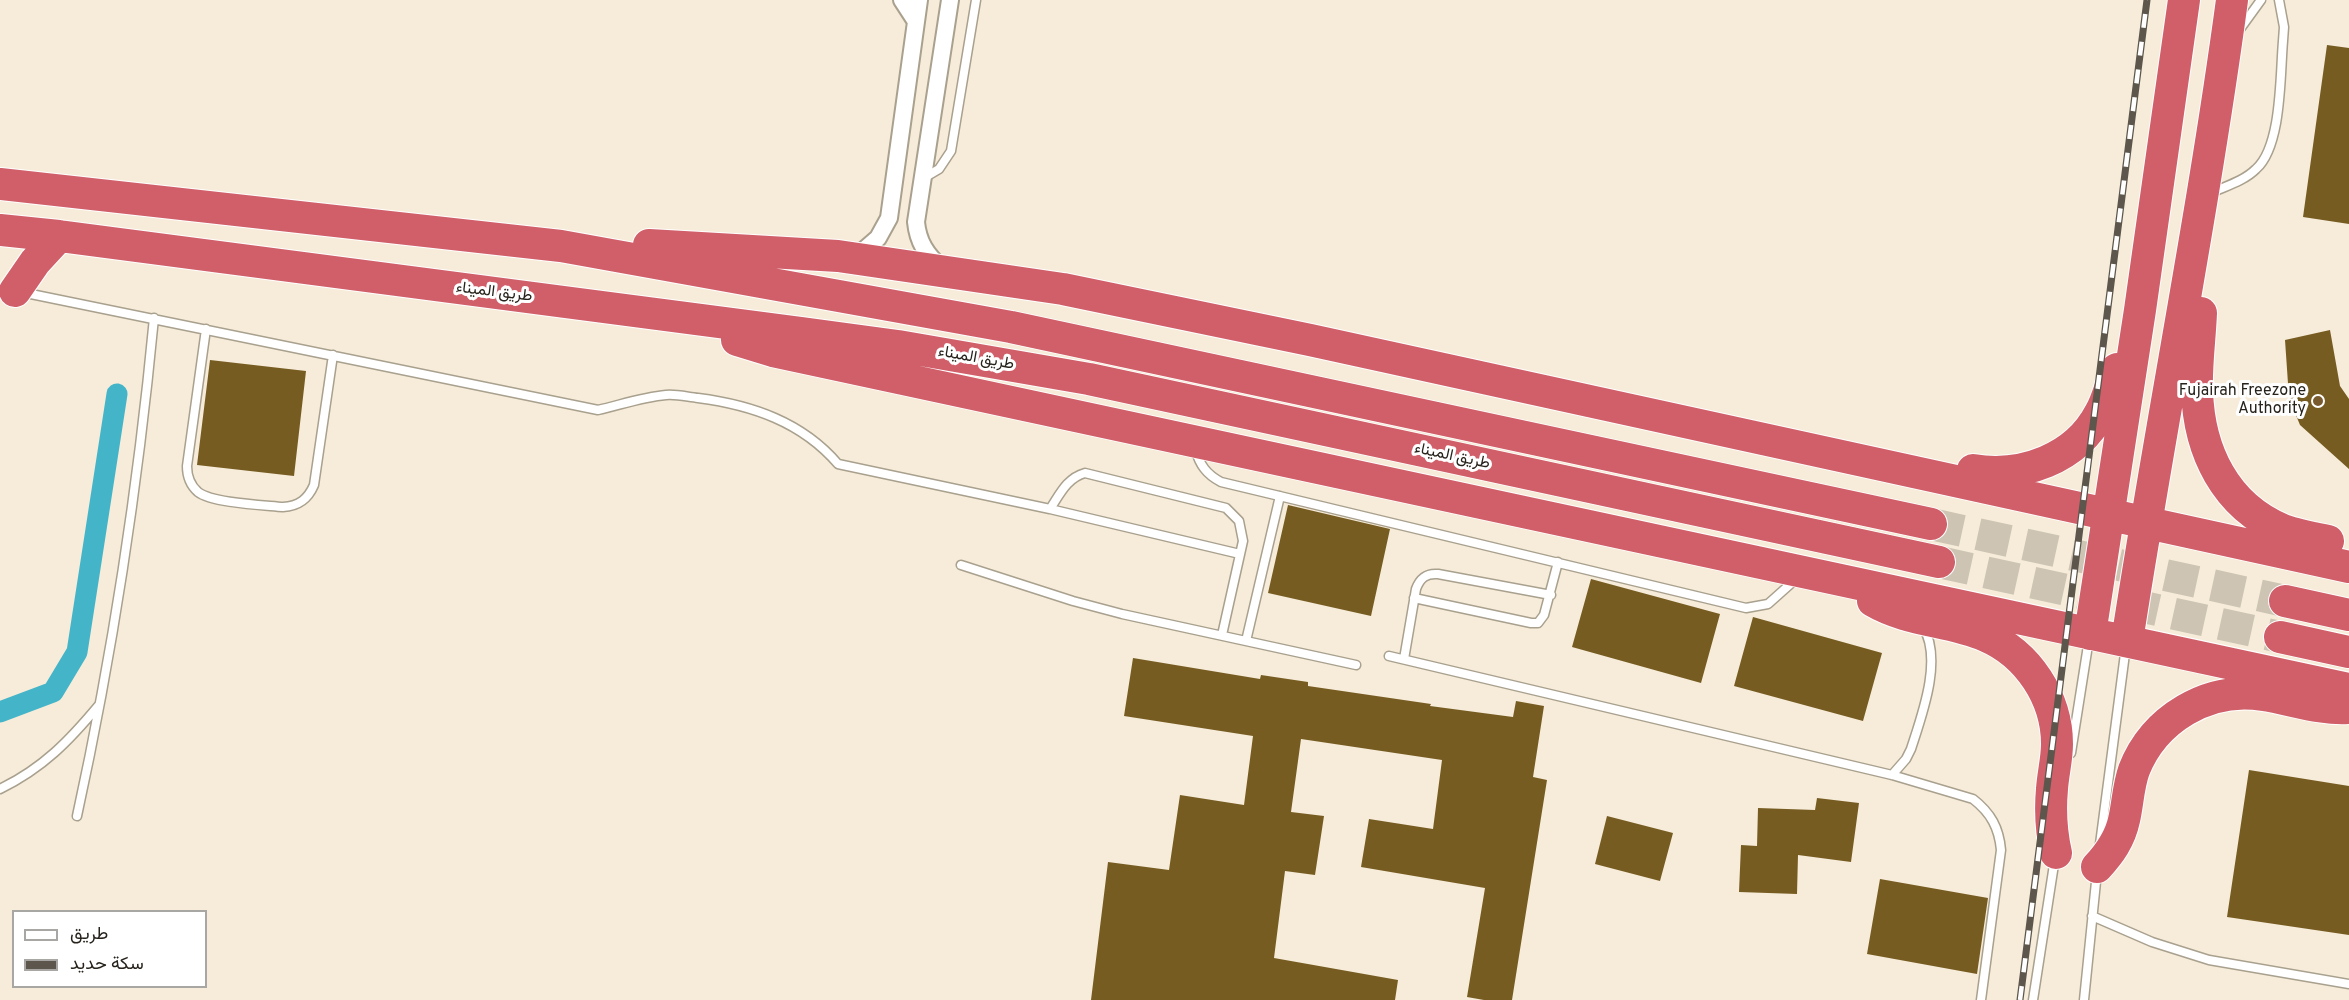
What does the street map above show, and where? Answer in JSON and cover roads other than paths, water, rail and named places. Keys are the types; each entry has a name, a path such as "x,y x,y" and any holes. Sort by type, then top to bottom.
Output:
{"highway":[{"path":"2090,634 2140,310 2184,0"},
{"path":"2127,641 2145,523 2203,197 2232,0"},
{"path":"0,183 561,246 1011,327 1931,524"},
{"name":"طريق الميناء","path":"0,230 898,346 1089,379 1939,562"},
{"path":"11,290 59,236"},
{"path":"561,246 629,244 855,258 1063,289 2349,567"},
{"path":"2192,264 2200,285 2201,305 2197,391 2202,433 2213,465 2231,493 2263,520 2286,531 2349,546"},
{"path":"1868,462 1894,458 1988,473 2005,473 2053,459 2079,440 2100,414 2140,310"},
{"path":"705,321 730,337 758,348 2349,689"},
{"path":"1849,582 1874,602 1903,616 1985,636 2015,653 2037,679 2046,694 2056,727 2057,744 2051,813 2056,853"},
{"path":"2285,602 2349,615"},
{"path":"2280,637 2349,652"},
{"path":"2097,867 2112,851 2122,830 2128,789 2141,755 2164,726 2178,714 2212,698 2249,693 2328,707 2349,708"}],"street":[{"path":"902,0 915,20"},
{"path":"855,258 878,238 889,218 919,0"},
{"path":"944,271 927,255 917,233 916,210 950,0"}],"lane":[{"path":"921,180 939,169 951,151 976,0"},
{"path":"2225,55 2246,18 2261,0"},
{"path":"2203,197 2247,176 2264,161 2269,152 2275,130 2284,27 2279,0"},
{"path":"11,290 206,328 598,410 667,394 722,401 769,414 822,446 838,464 1050,509 1240,554"},
{"path":"77,816 101,702 124,568 136,485 154,318"},
{"path":"206,328 187,473 193,487 198,492 212,498 283,507 291,507 306,499 314,485 333,355"},
{"path":"1194,441 1200,464 1213,478 1221,482 1746,608 1768,604 1802,572"},
{"path":"1050,509 1072,478 1085,473 1093,473 1226,508 1239,521 1242,531 1240,554 1222,635"},
{"path":"1246,641 1280,496"},
{"path":"1414,598 1535,624 1543,618 1558,562"},
{"path":"961,565 1073,602 1356,665"},
{"path":"1404,659 1414,598 1418,583 1426,575 1432,574 1551,595"},
{"path":"1892,775 1911,749 1931,675 1932,648 1925,629 1918,620"},
{"path":"2070,760 2090,634"},
{"path":"2084,1000 2097,867 2127,641"},
{"path":"1389,656 1892,775 1973,799 1991,815 1997,826 2001,850 1981,1000"},
{"path":"0,789 26,777 72,737 101,702"},
{"path":"2033,1000 2061,818"},
{"path":"2092,916 2152,942 2209,960 2349,984"}],"waterway":[{"path":"0,712 53,692 77,652 117,394"}],"tunnel":[{"path":"1931,524 2285,601"},
{"path":"1939,562 2280,637"}],"railway":[{"path":"2020,1000 2147,0"}],"place":[{"name":"Fujairah Freezone Authority","path":"2318,401"}]}
